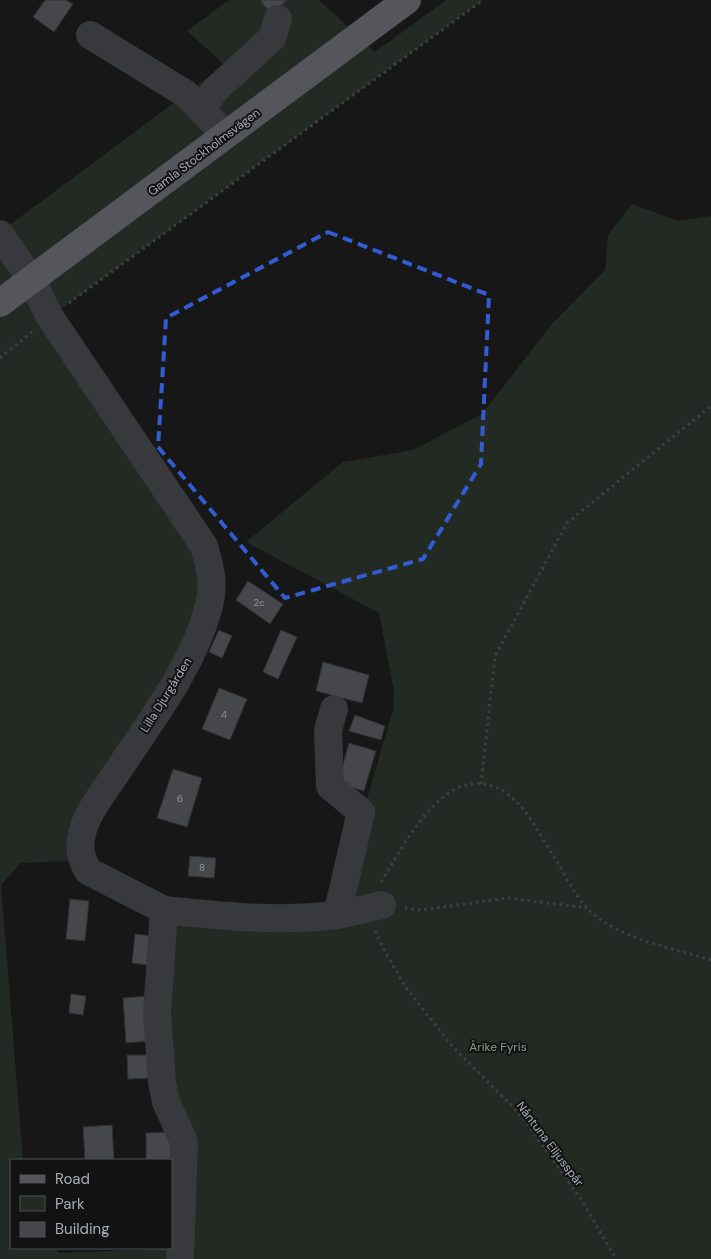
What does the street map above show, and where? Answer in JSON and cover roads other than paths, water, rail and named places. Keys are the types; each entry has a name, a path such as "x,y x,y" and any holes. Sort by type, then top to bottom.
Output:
{"main road":[{"name":"Gamla Stockholmsvägen","path":"0,303 407,0"}],"street":[{"path":"201,110 215,90 272,38 278,20"},
{"path":"90,36 186,94 226,135"},
{"path":"0,234 31,280"},
{"name":"Lilla Djurgården","path":"31,280 50,317 204,546 212,574 210,604 196,644 178,679 93,809 81,838 81,852 88,871 164,910 217,916 278,918 337,915 377,906"},
{"path":"334,709 328,730 330,786 361,812 337,915"},
{"path":"164,910 157,1014 162,1082 166,1102 184,1142 180,1259"}],"park label":[{"name":"Årike Fyris","path":"498,1047"}]}
